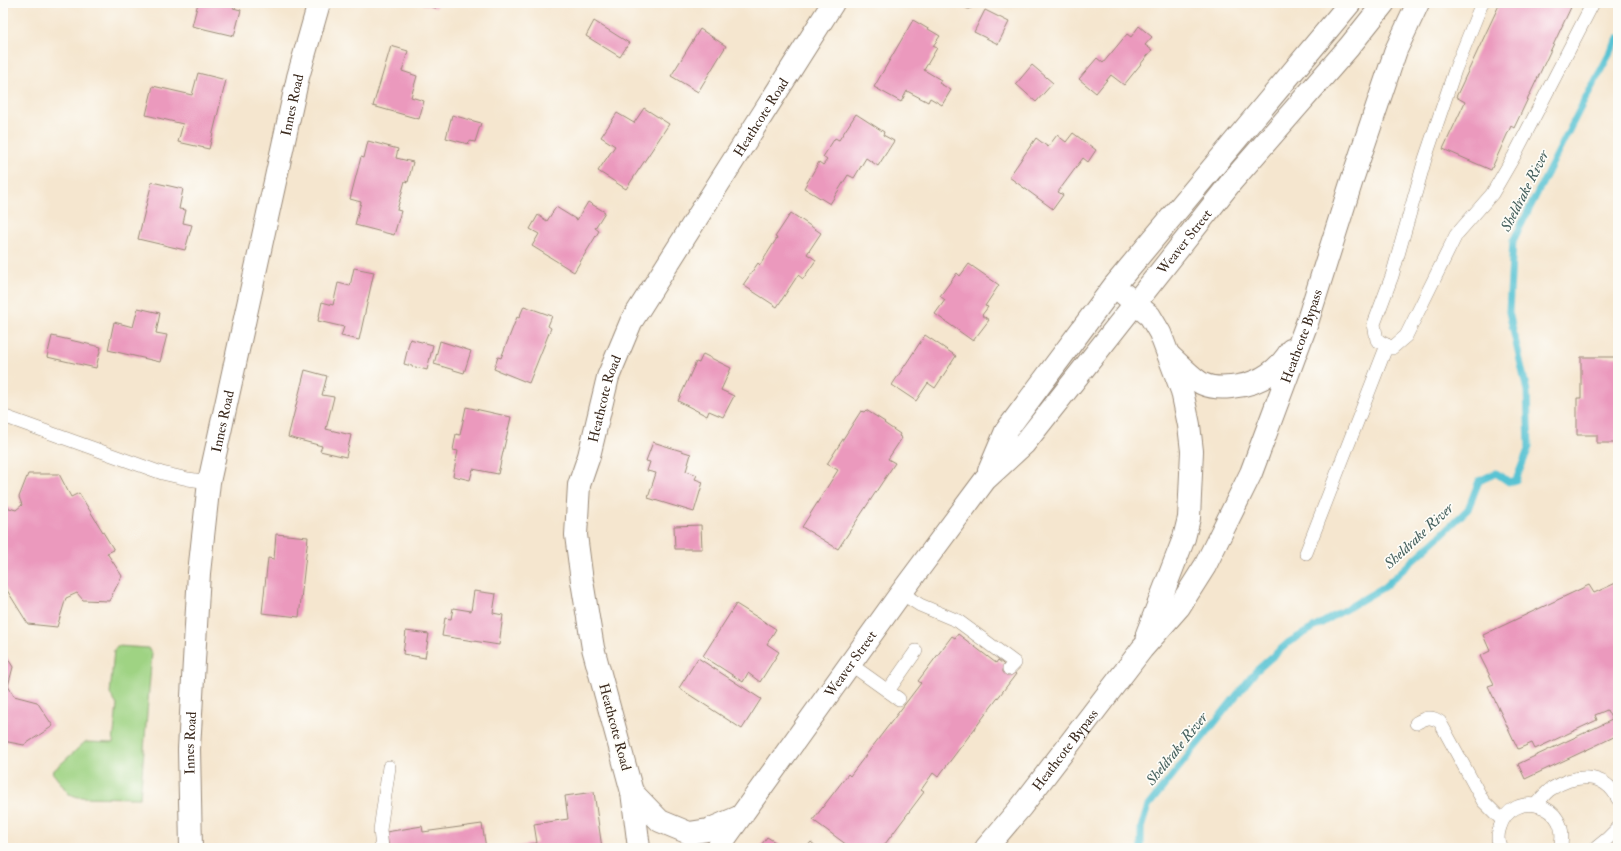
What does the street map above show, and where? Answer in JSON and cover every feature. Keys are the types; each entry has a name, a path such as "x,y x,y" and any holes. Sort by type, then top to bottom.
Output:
{"main road":[{"name":"Innes Road","path":"191,848 189,749 199,573 209,482 297,85 319,3"},
{"name":"Heathcote Road","path":"639,848 632,792 593,648 576,535 579,485 590,456 608,377 631,322 833,3"},
{"name":"Weaver Street","path":"984,480 1006,431 1114,286 1350,3"},
{"name":"Weaver Street","path":"718,848 984,480 1024,444 1232,181 1349,47 1384,3"},
{"name":"Heathcote Bypass","path":"986,848 1021,807 1142,649 1179,607 1205,566 1251,472 1307,323 1352,180 1396,50 1418,3"},
{"name":"Heathcote Bypass","path":"1114,286 1150,316 1160,333 1182,391 1189,425 1192,451 1189,518 1184,538 1170,580 1142,649"},
{"path":"1168,354 1203,384 1220,388 1241,386 1258,381 1274,371 1286,357 1307,323"},
{"path":"632,792 660,821 689,833 708,830 739,817"}],"lane":[{"path":"1482,3 1455,70 1425,159 1392,276 1374,324 1377,340 1392,348 1406,336 1456,235 1492,194 1514,156 1593,3"},
{"path":"1306,553 1387,345"},
{"path":"3,416 162,473 209,482"},
{"path":"901,593 920,605 958,621 1015,662 1009,669"},
{"path":"888,691 916,651"},
{"path":"850,664 899,699"},
{"path":"1416,723 1427,717 1435,718 1440,722 1483,801 1502,820"},
{"path":"382,848 380,830 389,767"},
{"path":"1536,804 1550,789 1569,779 1589,776 1604,784 1614,792 1618,799"},
{"path":"1501,848 1499,845 1498,832 1502,820 1511,810 1523,805 1536,804 1550,811 1560,823 1563,838 1560,848"},
{"path":"1596,848 1618,828"}],"green space":[{"path":"117,646 148,648 152,653 140,798 78,797 69,794 52,772 85,742 113,743 117,705 110,694 114,650"}],"building":[{"path":"198,3 235,3 233,8 241,10 234,36 192,26"},
{"path":"418,3 437,3 436,8"},
{"path":"957,3 986,3 968,9"},
{"path":"1500,3 1573,3 1514,128 1511,126 1491,170 1443,149 1465,102 1456,97"},
{"path":"985,10 1009,22 998,44 974,32"},
{"path":"913,20 940,36 933,46 937,48 924,70 941,80 939,83 951,90 942,105 930,98 928,102 907,91 901,102 874,87"},
{"path":"594,21 629,43 620,57 586,36"},
{"path":"1139,26 1152,37 1145,45 1152,50 1124,85 1111,75 1096,93 1079,79 1097,58 1103,63 1127,34 1131,37"},
{"path":"700,29 726,46 698,92 671,76"},
{"path":"391,46 408,51 402,71 417,76 411,97 424,101 419,119 373,106"},
{"path":"1032,65 1053,83 1036,102 1016,84"},
{"path":"198,73 226,80 209,149 178,142 183,124 146,115 153,86 192,95"},
{"path":"644,108 669,124 626,189 598,171 615,146 601,137 617,113 634,123"},
{"path":"856,114 884,132 883,135 894,141 878,166 866,158 854,178 848,175 830,204 804,188 819,162 823,165 827,160 823,157 835,138 839,140"},
{"path":"452,115 481,123 475,142 469,141 468,144 446,138"},
{"path":"1073,133 1096,150 1088,162 1083,158 1058,192 1063,195 1053,209 1009,177 1036,138 1048,147 1057,135 1066,142"},
{"path":"368,141 398,149 396,158 413,162 408,182 405,181 397,210 401,211 394,235 355,225 361,202 350,199 361,157 364,158"},
{"path":"152,182 183,189 179,209 186,210 183,223 192,225 185,250 138,239"},
{"path":"588,202 605,212 595,228 599,231 574,272 532,246 539,234 530,229 538,215 547,221 556,207 577,220"},
{"path":"791,213 821,233 807,254 816,260 803,279 798,275 777,307 743,285 758,263 760,265 777,238 775,237"},
{"path":"969,264 999,285 985,306 988,307 982,315 989,320 973,341 935,314 945,300 940,296 957,273 960,276"},
{"path":"354,268 374,272 359,340 341,336 344,327 318,321 322,302 333,305 338,283 350,286"},
{"path":"524,306 552,316 548,326 551,328 529,383 494,369 498,357 501,358 517,317 519,318"},
{"path":"138,308 160,313 156,333 167,335 160,362 108,350 114,322 133,327"},
{"path":"925,335 956,356 935,388 928,383 916,401 892,385"},
{"path":"52,336 101,347 96,368 47,357"},
{"path":"410,339 433,345 427,370 404,364"},
{"path":"440,341 471,351 464,373 434,364"},
{"path":"703,354 731,368 721,390 734,396 723,417 709,411 707,416 678,401 696,362 699,363"},
{"path":"1581,357 1618,357 1618,443 1597,443 1597,435 1577,435 1577,398 1581,398"},
{"path":"305,370 327,376 322,395 334,397 326,429 351,435 346,457 320,451 322,446 288,437"},
{"path":"466,407 511,417 498,474 473,469 470,480 453,476 458,451 453,450 456,434 460,435"},
{"path":"866,410 885,422 884,423 900,434 899,436 902,438 888,459 895,463 838,549 802,527 838,470 827,464 861,411 864,412"},
{"path":"653,442 691,454 686,471 697,475 695,479 703,482 694,512 648,498 656,473 647,471 650,462 646,461"},
{"path":"28,474 59,474 71,497 79,493 114,550 107,553 122,576 109,601 83,600 77,593 66,598 57,627 28,624 5,587 3,589 3,506 16,510 22,505 19,497"},
{"path":"701,525 702,549 675,549 674,526"},
{"path":"276,534 308,537 299,617 262,613 268,558 274,559"},
{"path":"1618,582 1618,735 1525,779 1518,764 1612,720 1607,710 1595,715 1597,720 1535,749 1532,743 1518,749 1488,686 1494,684 1480,656 1490,651 1483,635 1589,585 1594,593"},
{"path":"474,591 496,594 493,613 503,615 499,645 442,636 445,618 451,619 453,608 471,611"},
{"path":"736,604 776,629 767,644 779,652 760,682 748,673 743,682 703,656"},
{"path":"406,631 429,634 425,658 403,654"},
{"path":"958,634 996,663 998,660 1016,674 938,777 933,773 921,790 924,792 882,848 851,848 813,820 848,774 850,776 921,683 918,681 952,636 955,638"},
{"path":"3,651 13,667 8,686 14,696 37,702 53,726 24,745 3,741"},
{"path":"698,658 761,699 742,729 679,688"},
{"path":"594,792 602,848 508,848 537,843 534,824 568,819 565,796"},
{"path":"482,824 486,848 389,848 386,832 422,826 423,832"},
{"path":"767,837 785,848 759,848"},
{"path":"811,842 818,848 806,848"}],"waterway":[{"name":"Sheldrake River","path":"1141,848 1141,828 1148,806 1256,671 1289,642 1384,587 1468,509 1479,481 1496,473 1509,482 1516,480 1529,447 1527,391 1509,312 1513,241 1618,38"}]}
